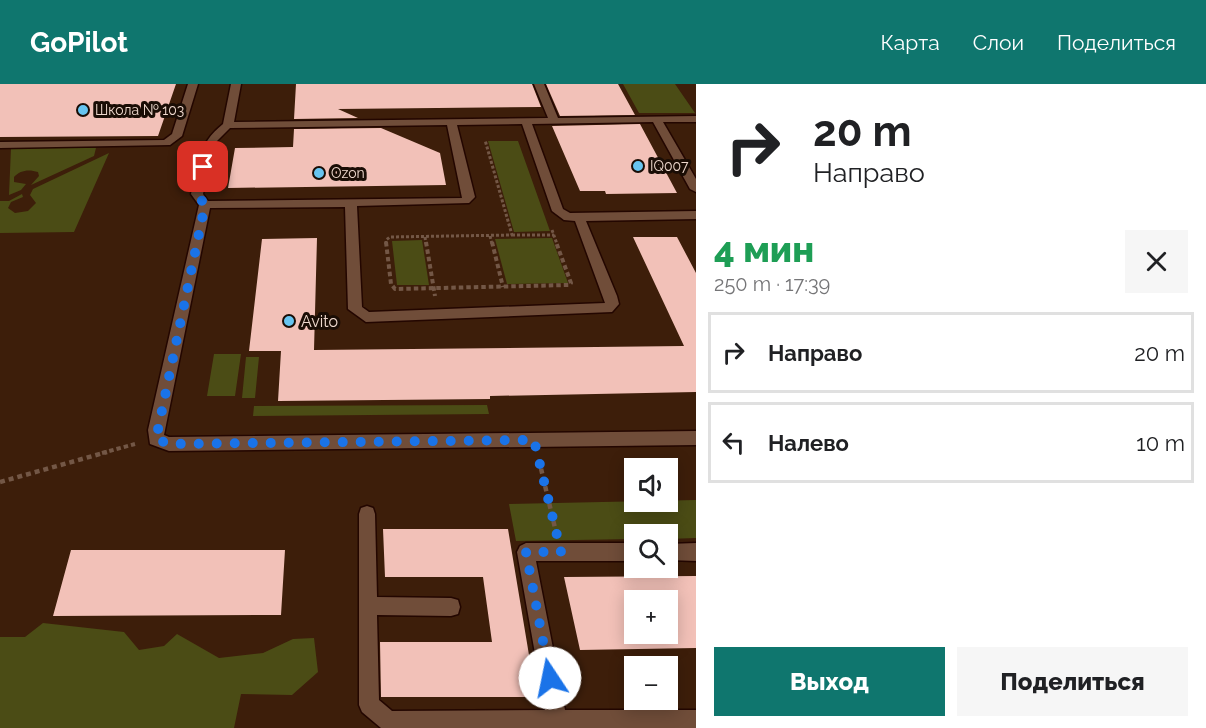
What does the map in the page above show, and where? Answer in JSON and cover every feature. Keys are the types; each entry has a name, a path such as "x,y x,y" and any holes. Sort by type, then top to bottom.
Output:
{"lane":[{"path":"0,145 166,143 177,136 193,84"},
{"path":"236,84 228,124 208,145 197,194 205,205 156,439 169,444 696,438"},
{"path":"539,84 554,121"},
{"path":"656,119 696,189"},
{"path":"228,124 696,119"},
{"path":"526,121 558,211 568,217 696,215"},
{"path":"205,205 465,201 469,197 451,122"},
{"path":"351,203 355,309 366,317 607,309 612,304 610,296 579,217"},
{"path":"367,514 369,705 389,725 557,720 696,720"},
{"path":"557,720 526,552 624,552"},
{"path":"678,552 696,552"},
{"path":"368,606 451,607"}],"path":[{"path":"485,140 512,235"},
{"path":"550,224 554,235 571,283 568,285 395,289 391,284 386,240 425,237 554,235"},
{"path":"490,236 503,286"},
{"path":"425,237 439,315"},
{"path":"0,482 156,439"},
{"path":"534,440 561,552"}],"shaded area":[{"path":"623,84 675,84 695,113 639,113"},
{"path":"488,141 518,141 550,231 514,232"},
{"path":"11,148 96,148 94,156 31,185 39,176 38,172 28,170 19,173 14,177 14,182 26,184 21,190 9,195"},
{"path":"109,153 74,232 0,233 0,201 9,201 22,194 23,197 11,202 8,208 15,213 28,211 36,203 30,195 33,189"},
{"path":"552,238 568,283 507,284 495,239"},
{"path":"422,240 429,285 397,285 392,241"},
{"path":"214,354 241,354 235,396 207,396"},
{"path":"246,357 259,357 255,398 242,398"},
{"path":"487,405 489,414 253,416 254,406"},
{"path":"678,500 696,500 696,538 678,539 678,524 624,524 624,539 516,541 509,504 624,502 624,512 678,512"},
{"path":"43,623 124,632 139,650 164,646 177,634 219,658 263,653 293,639 314,638 318,672 292,695 241,694 234,728 0,728 0,637 25,637"}],"building":[{"name":"Школа № 103","path":"0,84 176,84 158,136 0,137"},
{"path":"296,84 532,84 541,107 338,109 358,118 294,119"},
{"path":"546,84 618,84 635,115 560,116"},
{"path":"640,124 677,193 606,194 605,191 580,191 552,126"},
{"path":"381,128 440,153 446,185 228,188 235,148 293,147 294,129"},
{"path":"633,237 677,237 696,273 696,392 490,396 490,399 278,401 281,351 249,351 262,239 317,238 314,350 684,346"},
{"path":"383,529 508,529 536,697 381,697 380,642 492,642 483,577 385,577"},
{"path":"71,550 285,550 281,615 53,616"},
{"path":"678,576 696,576 696,648 580,650 564,577 678,578"}],"place":[{"name":"Школа № 103","path":"83,110"},
{"name":"IQ007","path":"638,166"},
{"name":"Ozon","path":"319,173"},
{"name":"Avito","path":"289,321"}],"route":[{"path":"203,167 197,194 205,205 156,430 156,439 169,444 534,440 561,552 526,552 550,678"}]}
